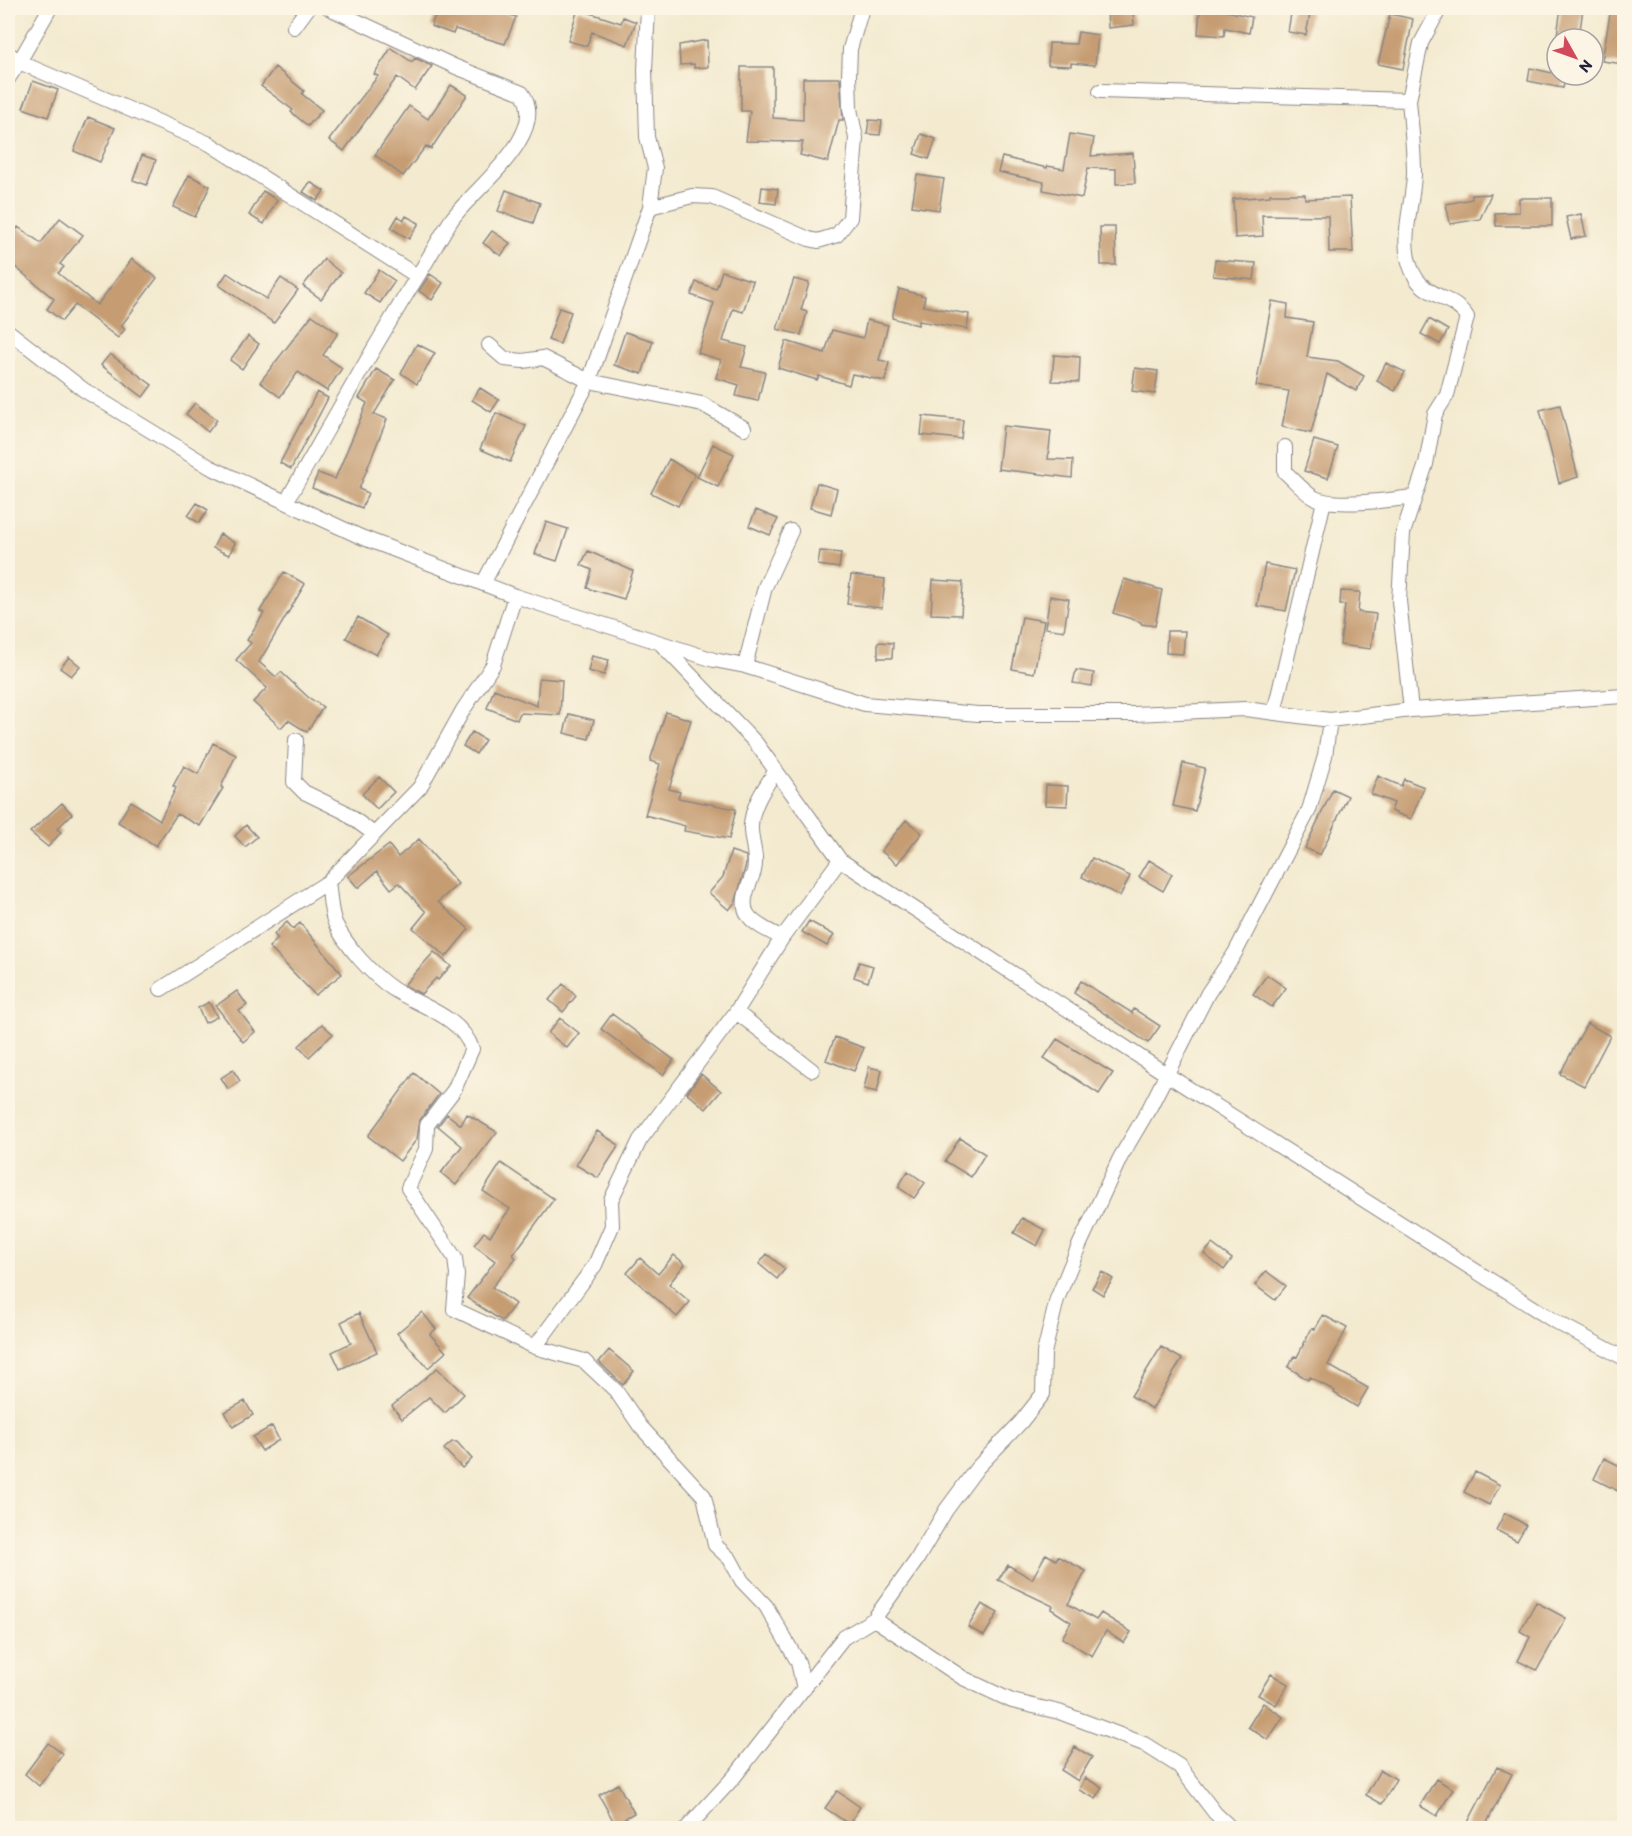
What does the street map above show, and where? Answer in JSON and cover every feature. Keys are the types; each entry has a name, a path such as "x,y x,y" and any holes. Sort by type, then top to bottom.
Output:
{"street":[{"path":"8,79 50,8"},
{"path":"294,27 308,8"},
{"path":"286,502 452,218 476,190 499,170 516,148 525,128 527,100 522,93 456,67 329,8"},
{"path":"484,582 589,381 650,207 655,168 647,137 645,70 648,8"},
{"path":"650,207 692,196 712,197 809,239 818,241 837,235 850,218 856,138 850,109 850,49 862,8"},
{"path":"1411,710 1399,601 1403,533 1413,497 1426,464 1435,414 1447,395 1467,317 1462,309 1418,281 1410,267 1406,250 1414,175 1409,99 1421,43 1440,8"},
{"path":"8,53 19,62 210,144 417,276"},
{"path":"1100,91 1409,99"},
{"path":"8,331 84,390 210,467 361,537 484,582 514,596 714,660 745,666 866,704 978,714 1134,714 1245,710 1330,720 1411,710 1624,696"},
{"path":"489,345 505,360 523,362 543,358 589,381 702,404 744,428"},
{"path":"1285,447 1285,472 1314,498 1324,501 1372,502 1413,497"},
{"path":"1274,713 1324,501"},
{"path":"745,666 765,587 791,531"},
{"path":"161,989 328,882 420,787 463,710 493,666 514,596"},
{"path":"658,641 756,742 840,860 1166,1074 1556,1322 1624,1358"},
{"path":"687,1828 734,1777 843,1638 874,1619 916,1561 946,1510 977,1468 1021,1422 1043,1394 1044,1353 1057,1299 1120,1158 1208,993 1236,953 1309,810 1325,756 1330,720"},
{"path":"296,740 294,782 304,792 343,811 374,834"},
{"path":"776,770 759,797 751,825 756,851 754,870 744,906 748,915 756,923 782,938"},
{"path":"535,1347 595,1265 612,1226 611,1200 640,1140 736,1012 782,938 840,860"},
{"path":"328,882 334,921 357,954 391,988 456,1024 468,1038 472,1049 454,1090 428,1125 426,1149 408,1188 455,1258 457,1275 454,1309 535,1347 584,1361 616,1391 640,1426 704,1496 715,1545 730,1558 742,1581 766,1606 798,1662 804,1689"},
{"path":"736,1012 812,1070"},
{"path":"874,1619 963,1678 1012,1701 1059,1713 1144,1744 1179,1766 1215,1813 1231,1828"}],"building":[{"path":"438,8 456,8 467,12 469,8 492,8 516,17 505,44 455,29 453,34 431,26"},
{"path":"1107,8 1133,8 1134,25 1108,28"},
{"path":"1200,8 1226,8 1226,11 1252,17 1249,33 1225,28 1224,36 1198,34"},
{"path":"1292,8 1311,9 1306,35 1288,32"},
{"path":"1561,8 1583,8 1580,27 1558,27"},
{"path":"1611,8 1624,8 1624,64 1605,61 1605,43"},
{"path":"578,9 621,23 623,17 636,22 627,45 592,32 587,46 568,41"},
{"path":"1390,14 1413,19 1403,69 1378,64"},
{"path":"1078,32 1098,35 1095,65 1071,63 1071,66 1048,65 1049,43 1076,44"},
{"path":"707,40 708,67 694,68 694,64 680,65 679,45"},
{"path":"391,48 412,62 415,58 432,66 415,90 397,77 344,151 329,140 378,76 374,74"},
{"path":"275,67 304,91 302,94 322,110 308,126 291,112 293,110 261,86"},
{"path":"741,67 773,67 773,118 803,120 803,78 840,78 843,120 839,120 828,162 800,155 803,142 746,141 750,111 741,111"},
{"path":"1530,68 1545,71 1545,84 1528,81"},
{"path":"33,81 58,90 48,117 23,108"},
{"path":"451,85 467,95 431,149 426,146 403,176 375,155 409,106 428,119"},
{"path":"88,117 115,128 100,162 74,151"},
{"path":"869,120 882,121 880,135 867,134"},
{"path":"921,134 936,139 929,159 914,154"},
{"path":"1070,134 1094,138 1091,156 1133,153 1135,183 1116,184 1116,169 1088,168 1082,198 1043,190 1044,182 998,172 1002,157 1047,168 1047,166 1064,169"},
{"path":"142,155 156,160 147,185 133,180"},
{"path":"189,175 210,186 195,217 173,207"},
{"path":"917,175 944,179 939,210 912,206"},
{"path":"310,182 324,191 317,201 303,192"},
{"path":"762,187 778,189 776,204 760,202"},
{"path":"506,190 540,203 533,223 498,211"},
{"path":"263,191 277,200 264,224 249,215"},
{"path":"1270,194 1305,194 1305,199 1350,197 1353,252 1329,252 1328,216 1262,215 1263,236 1235,238 1233,199 1270,196"},
{"path":"1491,194 1480,219 1450,224 1446,204 1472,199 1472,195"},
{"path":"1519,198 1552,198 1552,226 1496,226 1495,213 1519,212"},
{"path":"1581,214 1586,236 1571,239 1566,217"},
{"path":"398,216 404,220 406,216 419,223 409,239 391,228"},
{"path":"60,218 83,235 60,264 64,267 58,273 97,305 132,259 157,278 121,326 125,329 118,338 75,305 62,321 47,309 54,299 8,261 8,242 18,227 41,243"},
{"path":"1100,227 1115,227 1116,265 1101,265"},
{"path":"492,231 510,243 501,256 483,243"},
{"path":"324,259 341,273 321,299 303,286"},
{"path":"1215,260 1256,263 1254,280 1213,276"},
{"path":"379,270 395,281 380,303 364,293"},
{"path":"722,271 753,281 743,312 733,309 723,341 747,347 741,367 765,372 758,401 736,396 739,385 716,378 721,360 698,353 714,303 691,295 696,282 716,289"},
{"path":"227,273 266,299 281,278 298,290 274,323 219,285"},
{"path":"430,274 443,283 432,300 419,291"},
{"path":"794,279 809,283 801,310 807,312 801,335 777,329"},
{"path":"899,289 925,296 923,306 969,314 967,329 919,321 918,325 892,318"},
{"path":"1272,301 1288,304 1287,318 1313,322 1307,357 1338,361 1364,376 1356,391 1327,374 1311,433 1282,427 1289,391 1256,386"},
{"path":"559,308 571,312 560,344 548,340"},
{"path":"312,315 338,333 323,355 342,368 327,391 298,372 280,397 260,382"},
{"path":"1429,319 1448,330 1440,344 1421,334"},
{"path":"867,320 888,325 879,360 889,362 885,381 852,374 849,385 819,376 817,380 778,368 786,341 825,353 832,330 863,338"},
{"path":"625,332 653,341 642,374 614,365"},
{"path":"248,336 259,344 242,369 230,360"},
{"path":"417,344 435,353 417,384 401,373"},
{"path":"110,354 152,385 143,397 101,365"},
{"path":"1054,355 1080,357 1079,382 1052,381"},
{"path":"1386,363 1405,372 1395,391 1377,381"},
{"path":"1135,368 1158,371 1155,394 1132,391"},
{"path":"376,369 395,380 374,414 387,419 359,489 368,493 362,508 312,488 318,473 335,479 367,403 359,398"},
{"path":"480,388 499,400 491,412 472,400"},
{"path":"317,392 328,398 291,469 280,463"},
{"path":"195,403 217,420 208,432 186,414"},
{"path":"1560,405 1578,477 1559,483 1540,410"},
{"path":"496,413 526,426 510,462 480,449"},
{"path":"923,416 963,420 961,439 921,435"},
{"path":"1003,426 1051,431 1048,459 1073,460 1072,478 998,469"},
{"path":"1314,440 1338,447 1328,478 1304,471"},
{"path":"713,444 734,454 718,487 697,477"},
{"path":"669,459 695,475 678,506 651,493"},
{"path":"817,483 837,489 831,514 810,508"},
{"path":"197,503 208,510 199,523 188,516"},
{"path":"756,510 778,519 770,535 749,526"},
{"path":"546,522 568,529 557,561 535,554"},
{"path":"220,534 235,543 229,555 213,548"},
{"path":"588,551 633,571 624,599 587,588 592,570 581,565"},
{"path":"820,551 841,553 839,568 818,565"},
{"path":"1265,564 1295,570 1286,611 1257,606"},
{"path":"284,572 305,584 259,662 276,677 281,672 308,697 323,707 307,732 288,720 281,728 253,702 267,688 236,660 251,643 247,640 264,613 260,611"},
{"path":"851,575 885,579 882,608 847,604"},
{"path":"1124,579 1162,590 1155,626 1141,624 1141,622 1113,613"},
{"path":"933,580 963,582 961,615 931,614"},
{"path":"1341,591 1360,592 1358,612 1376,614 1371,649 1340,645 1345,605 1340,605"},
{"path":"1050,596 1069,599 1064,631 1045,628"},
{"path":"358,617 388,635 376,655 346,638"},
{"path":"1022,617 1044,621 1034,673 1012,669"},
{"path":"1167,631 1185,631 1183,654 1166,653"},
{"path":"878,642 893,643 892,658 878,658"},
{"path":"592,656 609,660 604,675 588,671"},
{"path":"69,657 80,666 71,676 60,668"},
{"path":"1076,670 1094,673 1092,686 1073,683"},
{"path":"539,678 562,680 560,715 520,713 517,720 487,708 494,689 537,706"},
{"path":"666,712 691,720 669,789 680,792 678,798 736,809 729,839 684,831 685,826 645,815 660,764 650,761"},
{"path":"569,714 594,720 589,739 564,733"},
{"path":"472,732 485,740 476,754 463,746"},
{"path":"213,743 236,755 221,787 223,788 200,826 177,814 156,846 118,822 131,801 160,820 176,788 173,786 184,766 198,774"},
{"path":"1183,763 1205,768 1195,811 1173,806"},
{"path":"1378,776 1401,786 1404,779 1424,787 1411,819 1391,811 1394,803 1371,794"},
{"path":"379,777 394,792 377,809 362,794"},
{"path":"1046,785 1068,786 1067,806 1045,805"},
{"path":"1333,789 1348,796 1320,855 1305,848"},
{"path":"62,803 72,814 57,829 61,832 48,847 30,832"},
{"path":"906,820 922,833 897,864 881,851"},
{"path":"246,825 257,837 245,847 235,836"},
{"path":"419,839 458,884 438,902 469,929 446,957 413,928 426,912 399,883 391,889 377,871 358,888 348,876 389,845 398,857"},
{"path":"731,851 746,856 746,864 736,901 729,910 709,893 723,877"},
{"path":"1092,858 1130,876 1120,896 1082,877"},
{"path":"1149,860 1172,874 1163,891 1139,877"},
{"path":"809,921 834,935 827,946 802,932"},
{"path":"287,922 293,929 300,923 342,974 315,995 269,947 278,939 274,934"},
{"path":"434,952 451,966 421,994 404,985"},
{"path":"859,962 873,966 868,982 854,977"},
{"path":"1267,975 1286,988 1272,1007 1253,994"},
{"path":"1081,981 1132,1013 1134,1009 1160,1026 1148,1043 1074,993"},
{"path":"563,984 576,996 563,1012 549,1000"},
{"path":"237,991 247,1005 239,1011 255,1032 243,1042 216,1006"},
{"path":"209,1002 217,1017 205,1023 198,1008"},
{"path":"612,1014 674,1060 663,1075 601,1029"},
{"path":"560,1018 579,1033 567,1048 548,1033"},
{"path":"1587,1023 1610,1036 1584,1086 1560,1074"},
{"path":"322,1024 333,1034 309,1057 299,1046"},
{"path":"835,1037 864,1048 854,1071 826,1060"},
{"path":"1057,1039 1113,1073 1099,1094 1044,1058"},
{"path":"869,1067 882,1070 877,1092 864,1089"},
{"path":"233,1070 240,1081 228,1089 221,1078"},
{"path":"414,1073 439,1094 420,1120 417,1139 400,1161 368,1136"},
{"path":"701,1074 721,1091 706,1109 687,1093"},
{"path":"447,1114 461,1125 467,1114 497,1132 456,1185 441,1173 462,1146 438,1126"},
{"path":"597,1131 619,1145 598,1178 576,1165"},
{"path":"960,1138 985,1154 971,1177 945,1161"},
{"path":"501,1163 554,1199 513,1255 516,1258 492,1287 515,1304 502,1321 467,1298 495,1261 474,1245 484,1232 490,1236 510,1209 483,1191"},
{"path":"908,1171 925,1183 914,1198 898,1187"},
{"path":"1022,1218 1045,1230 1037,1246 1014,1233"},
{"path":"1212,1244 1232,1259 1224,1270 1204,1254"},
{"path":"767,1254 785,1269 777,1279 759,1264"},
{"path":"674,1255 685,1264 669,1284 690,1302 677,1317 627,1273 640,1258 658,1274"},
{"path":"1266,1271 1286,1286 1275,1300 1255,1285"},
{"path":"1102,1272 1113,1279 1103,1295 1092,1288"},
{"path":"422,1312 436,1329 430,1334 446,1352 428,1368 397,1333"},
{"path":"359,1313 377,1352 340,1369 332,1352 351,1343 341,1322"},
{"path":"1323,1315 1347,1328 1328,1365 1368,1388 1357,1407 1334,1393 1335,1391 1310,1377 1308,1380 1288,1367 1295,1356 1297,1357 1312,1328 1315,1329"},
{"path":"1161,1347 1182,1359 1152,1409 1131,1396"},
{"path":"609,1350 634,1371 623,1385 599,1362"},
{"path":"437,1368 464,1394 445,1413 429,1397 402,1419 392,1406"},
{"path":"245,1401 253,1415 233,1427 225,1412"},
{"path":"272,1426 279,1440 262,1451 253,1437"},
{"path":"452,1442 457,1442 472,1459 462,1468 444,1449"},
{"path":"1604,1458 1624,1468 1624,1494 1594,1479"},
{"path":"1475,1472 1500,1485 1489,1505 1464,1492"},
{"path":"1505,1513 1526,1525 1517,1541 1496,1530"},
{"path":"1046,1554 1056,1560 1058,1556 1086,1571 1068,1604 1096,1620 1101,1613 1131,1632 1124,1643 1106,1631 1092,1656 1062,1638 1071,1622 1051,1609 1053,1606 998,1580 1008,1565 1032,1579"},
{"path":"1536,1602 1566,1618 1537,1670 1518,1661 1530,1637 1520,1631"},
{"path":"982,1604 998,1613 984,1636 968,1627"},
{"path":"1271,1674 1288,1684 1276,1705 1258,1695"},
{"path":"1263,1703 1283,1717 1268,1740 1248,1727"},
{"path":"48,1743 63,1754 39,1786 25,1774"},
{"path":"1075,1747 1092,1757 1078,1781 1061,1770"},
{"path":"1497,1767 1512,1774 1484,1828 1465,1828"},
{"path":"1380,1770 1396,1779 1382,1804 1366,1795"},
{"path":"1085,1778 1102,1787 1096,1799 1079,1790"},
{"path":"1436,1779 1453,1789 1437,1816 1420,1806"},
{"path":"618,1784 634,1813 615,1824 599,1795"},
{"path":"837,1791 860,1807 849,1824 825,1808"}]}
